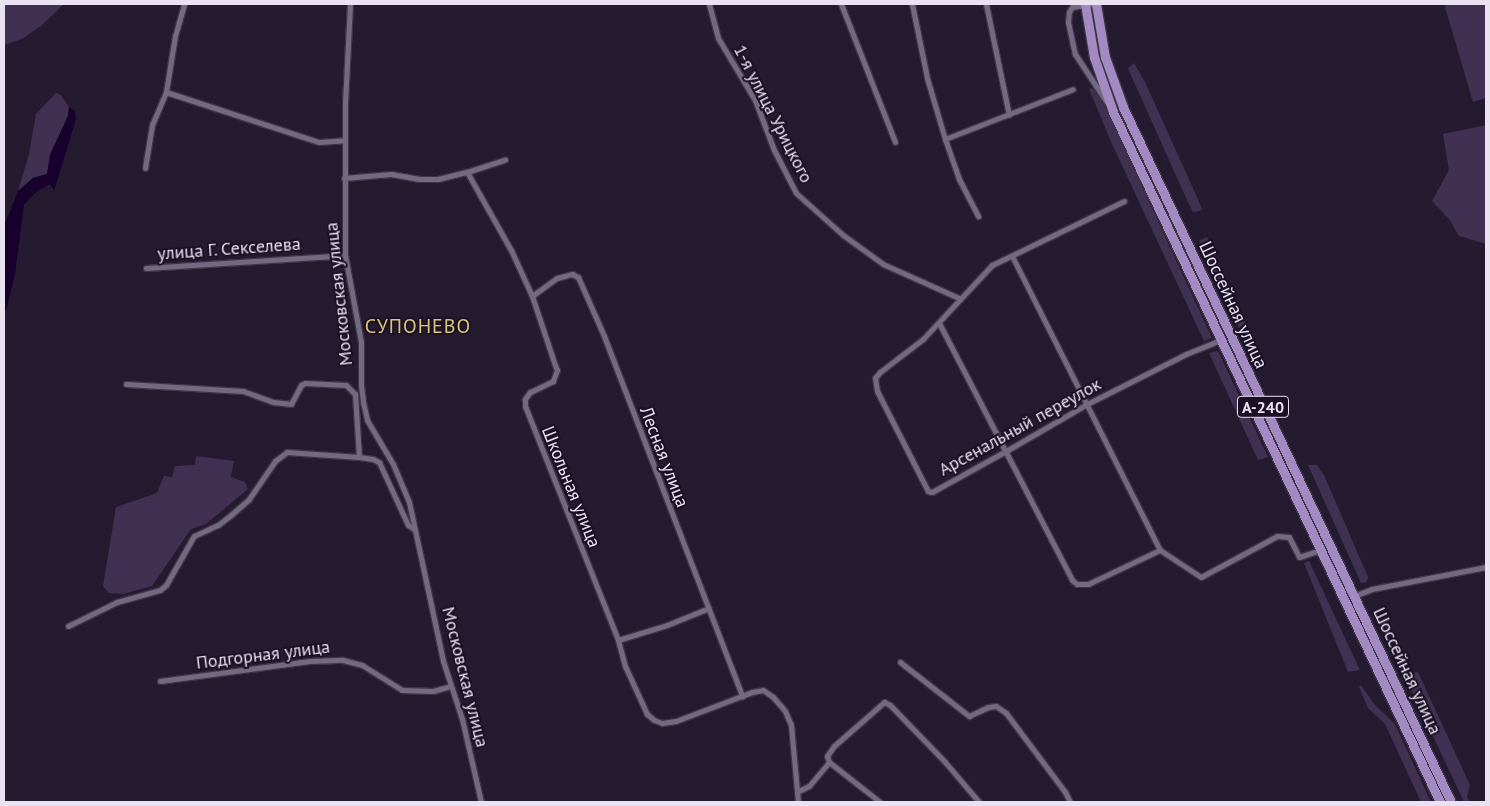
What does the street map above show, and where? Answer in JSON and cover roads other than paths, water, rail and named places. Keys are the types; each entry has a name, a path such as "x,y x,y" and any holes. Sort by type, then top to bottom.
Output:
{"main road":[{"name":"Шоссейная улица","path":"1085,4 1094,57 1113,112 1440,802"},
{"name":"Шоссейная улица","path":"1096,4 1105,57 1122,107 1451,802"}],"street":[{"path":"145,168 152,125 166,92 184,4"},
{"name":"Московская улица","path":"350,4 344,178 345,255 361,342 361,385 367,420 397,473 409,502 450,686 462,719 481,802"},
{"name":"1-я улица Урицкого","path":"709,4 718,38 754,100 774,150 796,193 843,235 883,264 961,299"},
{"path":"841,4 895,142"},
{"path":"912,4 927,78 945,140 959,179 978,216"},
{"path":"986,4 1009,115"},
{"path":"1091,4 1072,7 1069,12 1068,22 1079,60 1113,112"},
{"path":"945,140 1074,89"},
{"path":"166,92 319,142 345,140"},
{"path":"344,178 391,174 420,179 438,179 504,160"},
{"name":"Школьная улица","path":"467,172 511,250 532,296 557,370 553,381 530,392 525,398 525,406 618,640 626,666 647,714 654,720 662,723 676,721 763,690 773,697 785,711 791,725 798,802"},
{"name":"Арсенальный переулок","path":"1124,201 992,265 923,339 880,372 875,378 877,392 928,492 932,492 1087,404 1186,354 1221,340"},
{"name":"улица Г. Секселева","path":"146,268 345,255"},
{"path":"1012,256 1160,550 1201,577 1277,536 1289,537 1299,557 1321,550"},
{"name":"Лесная улица","path":"532,296 557,278 572,274 578,277 604,336 742,696"},
{"path":"938,323 1072,580 1078,584 1088,584 1160,550"},
{"path":"126,384 243,391 274,402 290,404 301,385 305,383 346,384 353,390 356,399 359,457"},
{"path":"68,626 117,602 160,590 166,585 194,536 218,526 249,499 276,461 287,452 368,457 379,462 408,525 414,530"},
{"path":"1354,596 1372,589 1486,567"},
{"path":"618,640 667,625 709,608"},
{"name":"Подгорная улица","path":"160,681 310,661 343,660 362,665 402,690 432,692 450,686"},
{"path":"900,662 969,716 988,707 996,706 1006,713 1065,792 1070,802"},
{"path":"880,802 829,762 827,756 834,746 884,702 890,705 945,762 980,802"},
{"path":"797,792 809,786 829,762"}],"district":[{"name":"СУПОНЕВО","path":"418,326"}]}
